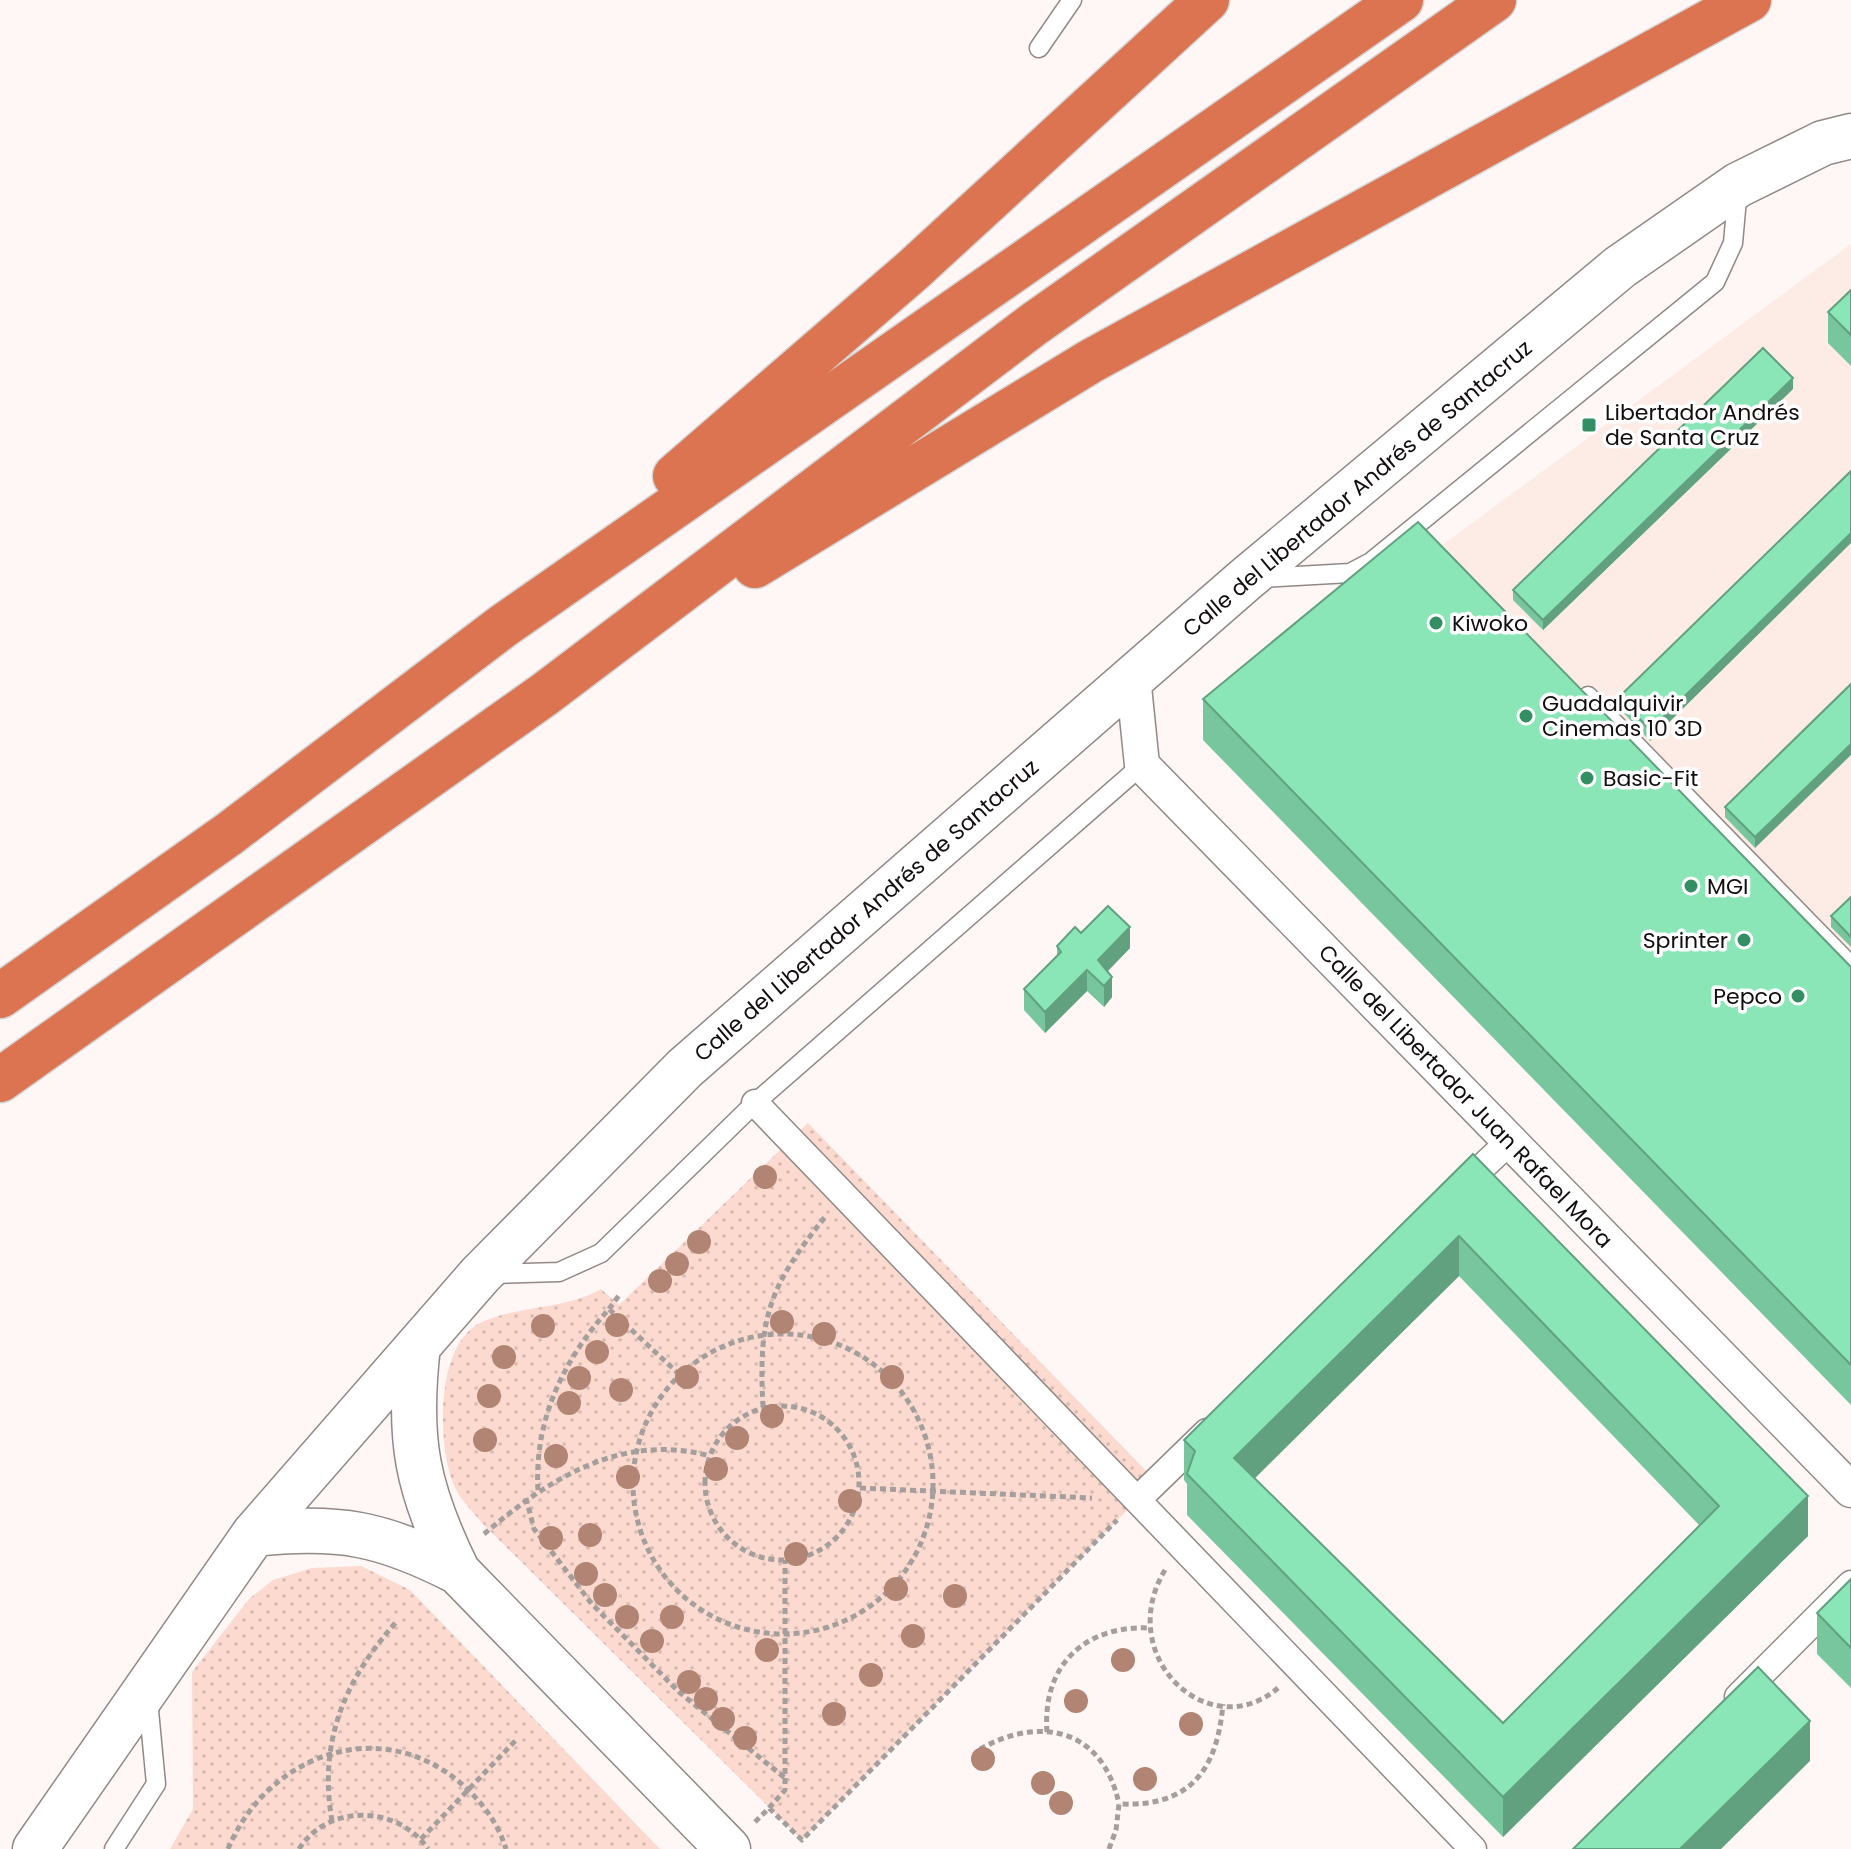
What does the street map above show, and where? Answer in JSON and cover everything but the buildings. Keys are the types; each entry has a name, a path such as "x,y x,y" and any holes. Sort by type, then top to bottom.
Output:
{"highway":[{"path":"503,626 913,270 1207,0"},
{"path":"0,996 229,834 503,626 1401,0"},
{"path":"0,1080 545,694 1034,324 1494,0"},
{"path":"545,694 1091,361 1749,0"}],"main road":[{"name":"Calle del Libertador Andrés de Santacruz","path":"35,1849 254,1534 480,1275 685,1068 1246,579 1620,267 1738,185 1823,143 1851,136"},
{"path":"418,1346 412,1405 416,1463 432,1519 458,1572 728,1849"},
{"path":"254,1534 307,1528 360,1533 410,1547 458,1572"}],"street":[{"path":"1133,677 1142,765"},
{"name":"Calle del Libertador Juan Rafael Mora","path":"1142,765 1851,1490"},
{"path":"755,1103 1473,1849"},
{"path":"1439,1209 1510,1141"},
{"path":"1137,1500 1224,1416"},
{"path":"1718,1717 1851,1584"}],"lane":[{"path":"1039,48 1072,0"},
{"path":"1246,579 1350,573 1424,528 1715,282 1733,243 1738,185"},
{"path":"1576,685 1851,966"},
{"path":"480,1275 559,1272 601,1253 755,1103 1142,765"},
{"path":"114,1849 156,1784 147,1685"}],"path":[{"path":"763,1407 761,1334 775,1291 796,1252 843,1194"},
{"path":"538,1490 536,1459 559,1380 578,1344 620,1294"},
{"path":"609,1309 681,1376"},
{"path":"761,1334 800,1335 835,1343 867,1359 890,1379 916,1413 929,1446 932,1491 929,1518 917,1552 897,1582 870,1607 838,1624 786,1634 768,1634 732,1626 700,1610 672,1586 651,1556 638,1523 633,1487 637,1450 650,1416 681,1376 697,1361 729,1344 761,1334"},
{"path":"763,1407 804,1408 828,1419 846,1438 857,1462 860,1488 854,1512 841,1534 822,1550 785,1560 750,1554 729,1540 714,1520 705,1497 710,1456 730,1425 763,1407"},
{"path":"484,1535 538,1490 594,1462 637,1450 689,1450 710,1456"},
{"path":"860,1488 1137,1500"},
{"path":"526,1498 534,1529 592,1604 679,1692 785,1778"},
{"path":"769,1808 802,1840 1137,1500"},
{"path":"1184,1548 1164,1571 1148,1611 1150,1642 1166,1676 1190,1695 1223,1704 1245,1704 1267,1697 1300,1669"},
{"path":"728,1849 785,1790 785,1560"},
{"path":"332,1821 327,1774 338,1715 355,1674 398,1620"},
{"path":"1047,1732 1050,1691 1058,1670 1077,1649 1123,1627 1150,1628"},
{"path":"1119,1804 1144,1805 1167,1799 1205,1770 1215,1753 1223,1704"},
{"path":"980,1749 1007,1734 1047,1732 1083,1743 1115,1785 1119,1804 1116,1830 1109,1849"},
{"path":"421,1839 516,1740"},
{"path":"228,1849 254,1801 276,1780 302,1764 330,1754 367,1749 404,1753 438,1768 468,1789 488,1812 506,1849"},
{"path":"299,1849 305,1840 332,1821 350,1815 376,1815 400,1823 421,1839 428,1849"}],"shaded area":[{"path":"1851,244 1851,1405 1203,740 1418,563"},
{"path":"808,1123 1156,1481 802,1840 481,1522 455,1488 449,1470 443,1423 448,1373 455,1351 466,1334 482,1322 497,1317 572,1301 601,1289 619,1305"},
{"path":"361,1566 410,1590 660,1849 170,1849 193,1809 192,1672 249,1599 273,1580 312,1568"}],"place":[{"name":"Libertador Andrés de Santa Cruz","path":"1589,425"},
{"name":"Kiwoko","path":"1436,623"},
{"name":"Guadalquivir Cinemas 10 3D","path":"1526,716"},
{"name":"Basic-Fit","path":"1587,778"},
{"name":"MGI","path":"1691,886"},
{"name":"Sprinter","path":"1744,940"},
{"name":"Pepco","path":"1798,996"}]}
